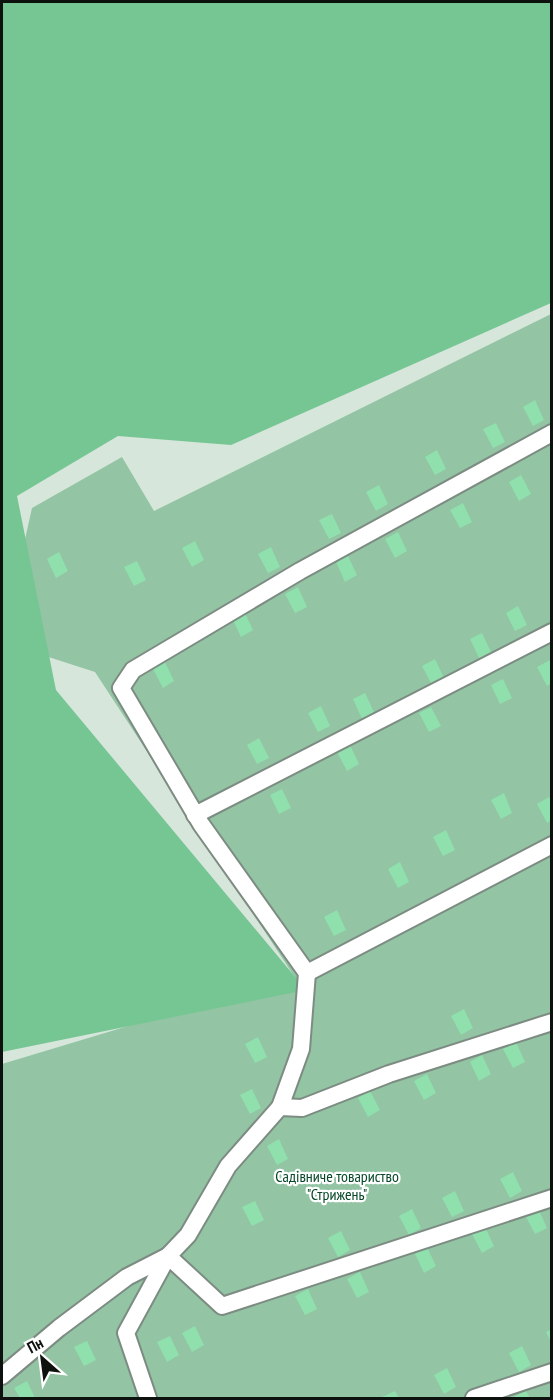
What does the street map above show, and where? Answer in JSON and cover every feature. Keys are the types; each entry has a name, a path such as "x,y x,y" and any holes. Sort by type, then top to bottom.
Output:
{"street":[{"path":"148,1398 126,1333 168,1256 188,1235 228,1166 280,1107 301,1049 307,973 195,815 121,688 133,670 300,571 552,433"},
{"path":"195,815 552,632"},
{"path":"307,973 552,845"},
{"path":"280,1107 302,1108 389,1074 552,1022"},
{"path":"168,1256 222,1306 552,1198"},
{"path":"2,1376 59,1328 127,1277 168,1256"},
{"path":"474,1398 552,1372"}],"green space":[{"path":"2,2 551,2 551,303 231,445 118,436 17,496 56,690 306,990 2,1052"},
{"name":"Садівниче товариство \"Стрижень\"","path":"551,314 551,1398 2,1398 2,1064 294,976 95,672 2,642 32,508 122,457 154,511"}],"building":[{"path":"535,400 544,420 533,426 523,407"},
{"path":"496,423 505,442 493,448 483,429"},
{"path":"437,450 446,469 435,475 425,457"},
{"path":"521,475 531,494 519,501 509,482"},
{"path":"379,485 388,504 376,511 366,492"},
{"path":"463,503 472,522 460,528 450,510"},
{"path":"332,514 341,533 329,539 319,520"},
{"path":"398,532 407,551 395,558 385,539"},
{"path":"195,541 204,560 192,567 182,548"},
{"path":"271,547 280,567 268,573 258,554"},
{"path":"59,552 68,571 56,578 47,559"},
{"path":"348,556 357,575 345,582 336,562"},
{"path":"137,561 146,580 134,586 124,567"},
{"path":"298,587 307,607 295,613 285,594"},
{"path":"518,606 527,625 515,631 506,613"},
{"path":"244,611 253,630 241,637 232,618"},
{"path":"482,633 491,652 479,658 470,639"},
{"path":"435,659 444,678 432,685 422,666"},
{"path":"550,660 552,683 547,686 537,667"},
{"path":"165,662 174,681 163,688 153,669"},
{"path":"503,679 512,698 500,704 491,685"},
{"path":"365,693 374,712 362,719 353,699"},
{"path":"321,706 330,726 318,732 308,713"},
{"path":"431,707 441,726 429,732 419,713"},
{"path":"259,738 269,758 257,764 247,745"},
{"path":"350,745 359,764 347,771 337,752"},
{"path":"282,789 291,808 279,814 270,795"},
{"path":"504,793 512,813 501,819 491,800"},
{"path":"549,797 552,801 552,820 547,823 537,804"},
{"path":"446,830 455,850 443,856 433,837"},
{"path":"400,862 409,882 398,888 388,869"},
{"path":"337,910 346,930 334,936 324,917"},
{"path":"464,1009 473,1028 461,1035 451,1016"},
{"path":"258,1037 267,1057 255,1063 245,1044"},
{"path":"516,1042 525,1062 513,1068 503,1049"},
{"path":"482,1055 491,1074 479,1081 470,1062"},
{"path":"427,1074 436,1093 424,1100 414,1081"},
{"path":"252,1089 261,1108 250,1114 240,1095"},
{"path":"370,1091 380,1110 368,1117 358,1098"},
{"path":"279,1139 288,1159 277,1165 267,1146"},
{"path":"513,1172 522,1191 510,1198 500,1179"},
{"path":"455,1191 464,1211 452,1217 442,1198"},
{"path":"255,1201 264,1220 252,1226 242,1207"},
{"path":"538,1208 547,1228 535,1234 525,1215"},
{"path":"412,1209 421,1228 409,1235 399,1216"},
{"path":"485,1227 494,1246 482,1253 472,1234"},
{"path":"341,1231 350,1250 338,1257 328,1238"},
{"path":"427,1247 436,1266 424,1273 415,1254"},
{"path":"360,1272 369,1292 357,1298 347,1279"},
{"path":"308,1289 317,1309 305,1315 295,1296"},
{"path":"195,1326 204,1345 192,1352 182,1333"},
{"path":"552,1329 552,1344 546,1332"},
{"path":"170,1336 179,1355 167,1362 157,1342"},
{"path":"87,1341 96,1360 84,1366 74,1347"},
{"path":"522,1346 531,1365 519,1372 509,1353"},
{"path":"447,1368 456,1387 444,1394 434,1375"},
{"path":"27,1381 35,1398 20,1398 14,1388"},
{"path":"395,1391 399,1398 380,1398"},
{"path":"526,1391 530,1398 511,1398"}]}
